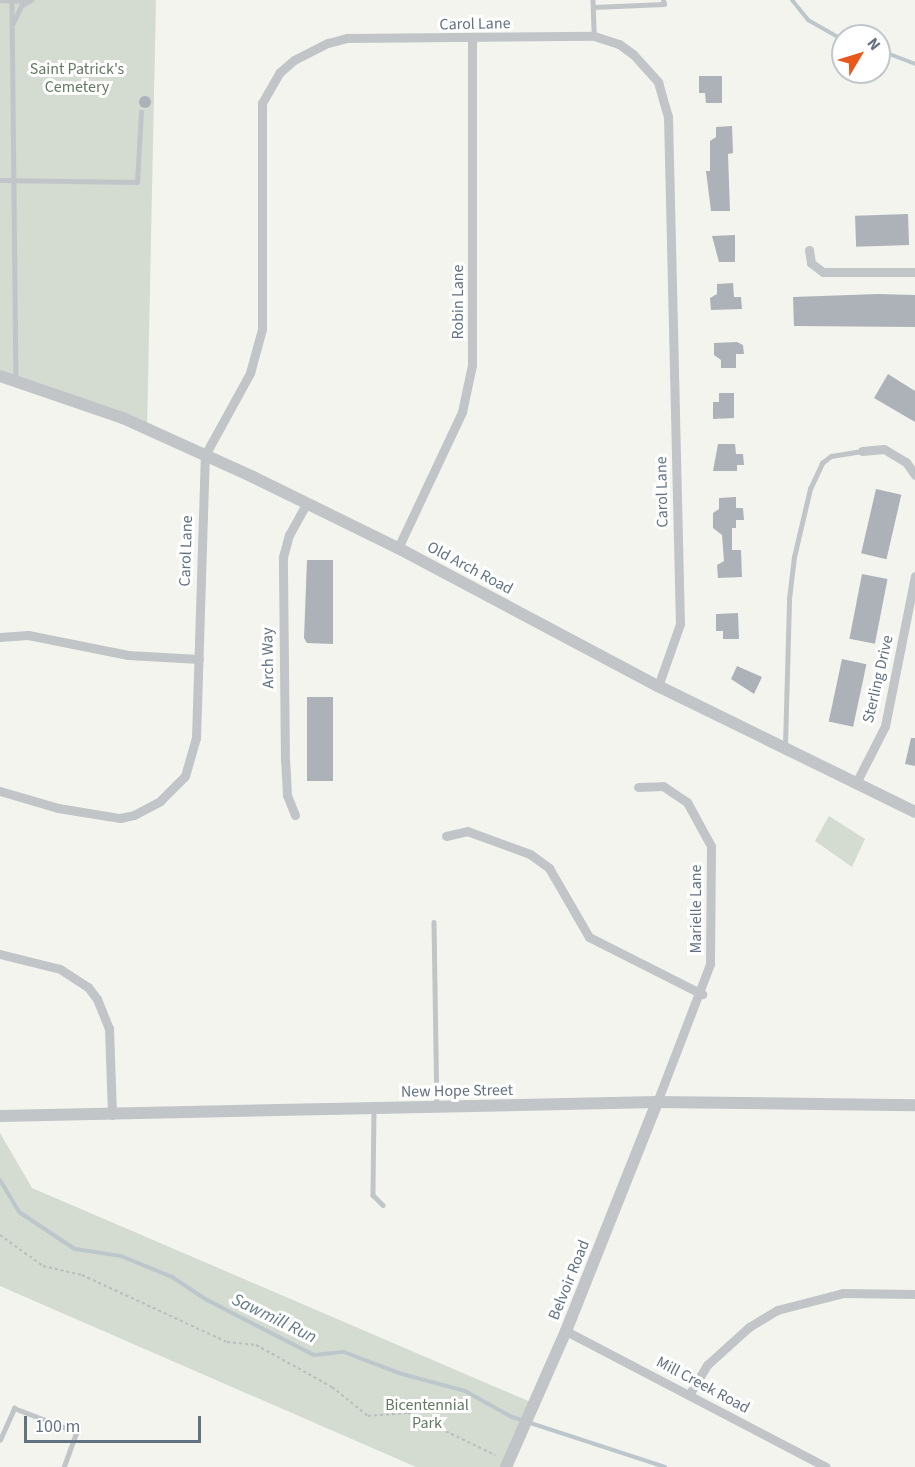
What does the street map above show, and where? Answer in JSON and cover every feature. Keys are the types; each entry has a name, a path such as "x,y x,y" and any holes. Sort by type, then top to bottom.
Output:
{"street":[{"name":"Carol Lane","path":"0,792 58,808 120,818 134,815 160,801 185,776 193,754 199,659 205,455 250,373 262,328 262,103 268,87 294,60 328,43 347,38 472,40 594,36 619,44 646,65 657,82 668,116 680,624 658,686"},
{"name":"Robin Lane","path":"398,548 462,412 472,366 472,40"},
{"path":"809,250 810,262 823,272 915,272"},
{"name":"Old Arch Road","path":"0,376 123,418 205,455 398,548 658,686 915,812"},
{"path":"862,451 884,449 906,462 915,476"},
{"name":"Arch Way","path":"295,815 287,795 285,761 283,557 289,535 306,504"},
{"name":"Sterling Drive","path":"856,783 885,726 915,576"},
{"path":"0,637 28,635 128,655 199,659"},
{"name":"Marielle Lane","path":"638,787 663,786 687,802 711,846 711,964 702,994 657,1102"},
{"path":"446,836 467,831 530,854 549,868 589,937 702,994"},
{"path":"0,954 60,969 88,987 97,999 109,1028 112,1115"},
{"name":"New Hope Street","path":"0,1116 657,1102 915,1105"},
{"name":"Belvoir Road","path":"506,1467 566,1331 657,1102"},
{"path":"689,1395 707,1365 749,1327 777,1310 843,1293 915,1294"},
{"name":"Mill Creek Road","path":"566,1331 826,1467"}],"lane":[{"path":"0,0 12,3 30,0"},
{"path":"13,24 21,6 30,0"},
{"path":"593,0 594,36"},
{"path":"593,8 664,4 663,0"},
{"path":"12,3 16,381"},
{"path":"0,180 137,182 141,112"},
{"path":"784,748 789,599 794,557 810,489 822,463 831,456 862,451"},
{"path":"434,922 437,1108"},
{"path":"374,1109 373,1195 383,1205"},
{"path":"0,1440 14,1408 77,1432 64,1467"}],"path":[{"path":"0,1235 44,1266 82,1275 227,1342 256,1345 332,1387 368,1416 408,1413 495,1455"}],"green space":[{"name":"Saint Patrick's Cemetery","path":"0,0 156,0 147,430 0,376"},
{"path":"829,816 865,839 852,867 815,841"},
{"name":"Bicentennial Park","path":"0,1133 32,1188 533,1403 506,1467 416,1467 0,1286"}],"building":[{"path":"699,76 722,76 722,103 706,103 705,93 699,93"},
{"path":"147,96 151,102 147,108 143,108 139,100"},
{"path":"732,126 733,153 728,154 730,211 711,211 706,171 710,171 710,141 716,137 716,127"},
{"path":"908,214 909,245 856,247 855,216"},
{"path":"735,235 735,262 719,262 712,236"},
{"path":"733,283 734,297 741,297 742,309 711,310 710,298 717,294 717,284"},
{"path":"915,295 915,327 794,326 793,297"},
{"path":"737,342 743,345 744,354 736,354 736,368 721,368 721,360 714,355 714,343"},
{"path":"888,374 915,391 915,422 874,398"},
{"path":"719,393 734,393 734,418 713,419 713,402 719,402"},
{"path":"718,444 735,444 736,454 743,454 744,465 737,465 737,471 713,471"},
{"path":"876,489 901,495 886,559 861,553"},
{"path":"736,497 736,508 743,508 744,520 736,520 736,528 732,528 732,550 741,550 742,577 718,578 717,565 724,561 722,535 713,528 713,513 719,509 719,498"},
{"path":"307,560 333,560 333,644 307,643 304,638"},
{"path":"862,574 888,579 875,644 849,639"},
{"path":"738,613 739,639 723,639 723,631 716,631 716,614"},
{"path":"842,659 866,664 853,727 829,722"},
{"path":"737,666 762,677 754,694 731,679"},
{"path":"307,697 333,697 333,781 307,781"},
{"path":"911,738 915,738 915,766 905,764"}],"waterway":[{"path":"792,0 808,20 831,33"},
{"path":"891,55 915,64"},
{"name":"Sawmill Run","path":"0,1180 19,1212 75,1249 121,1256 172,1277 207,1300 314,1355 344,1352 402,1374 465,1391 512,1417 665,1467"}]}
